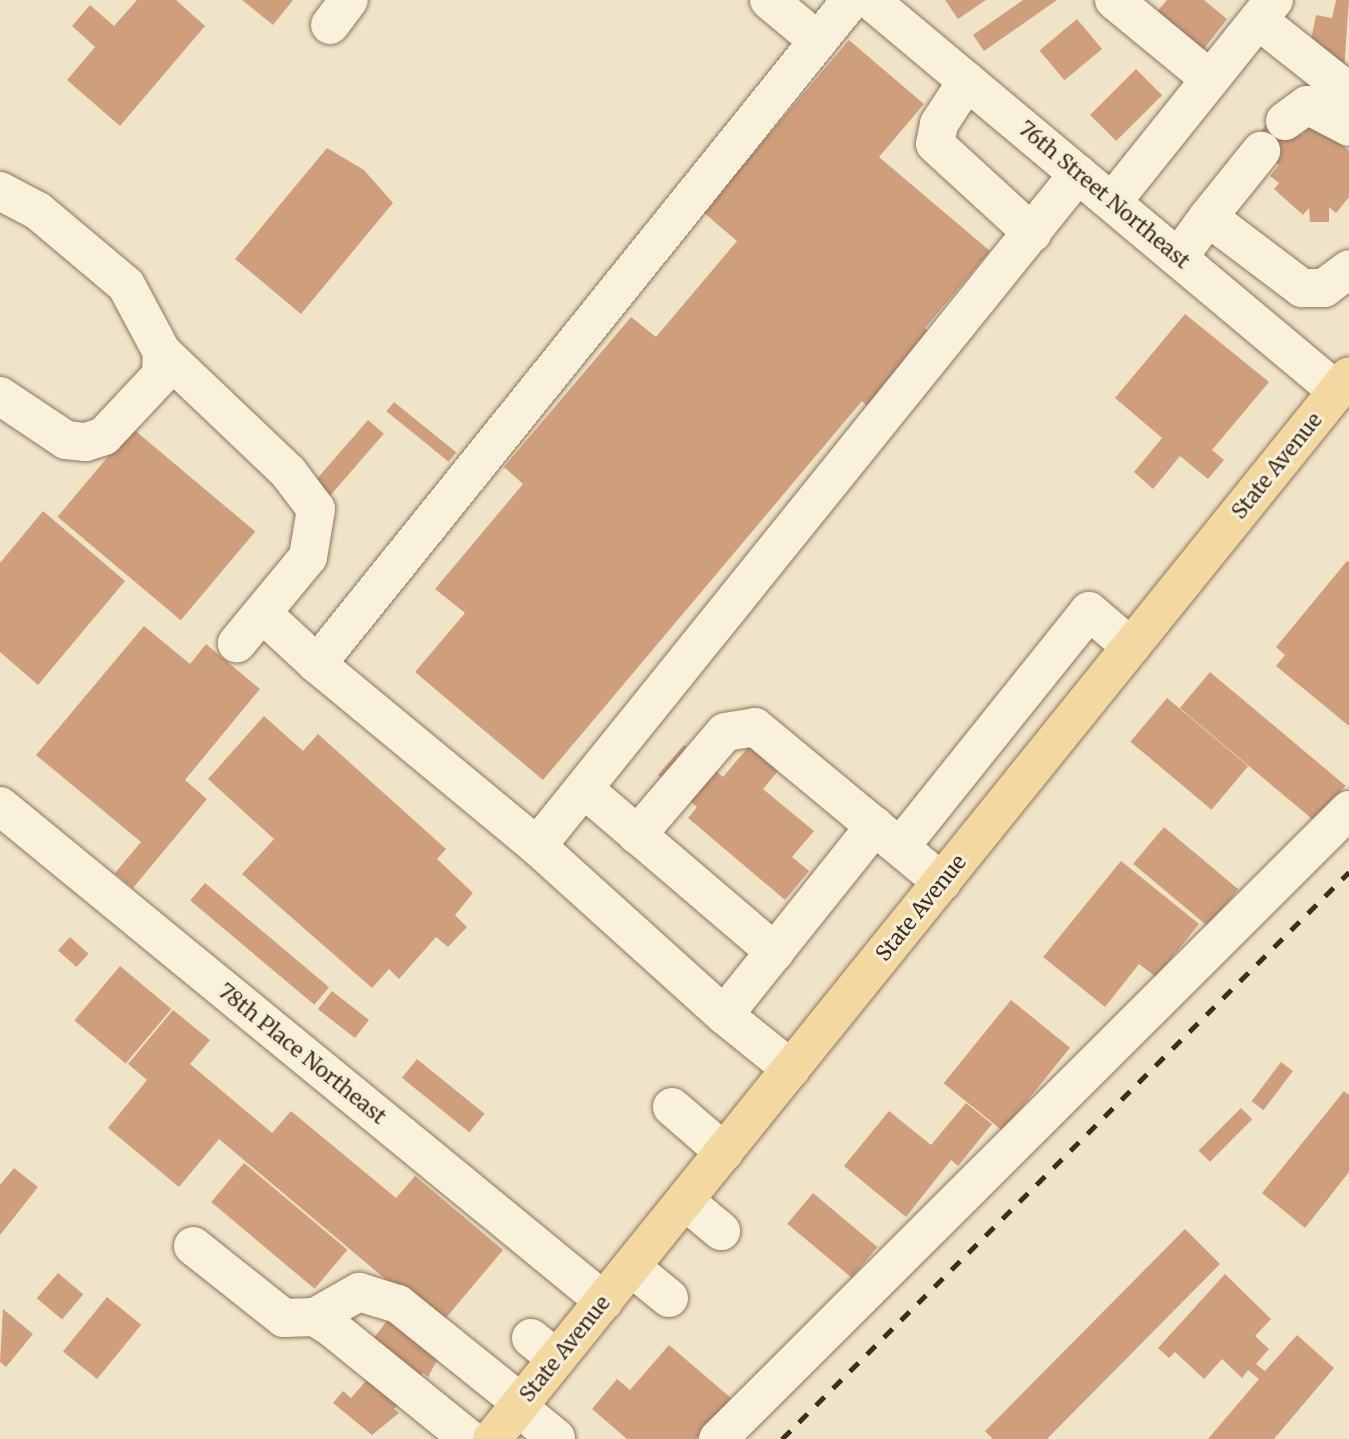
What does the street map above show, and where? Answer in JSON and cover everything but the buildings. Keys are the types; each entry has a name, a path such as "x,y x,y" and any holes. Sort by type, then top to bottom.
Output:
{"main road":[{"name":"State Avenue","path":"492,1439 520,1405 544,1349 604,1301 1130,647 1341,395"}],"street":[{"path":"769,0 818,41"},
{"path":"317,664 851,0"},
{"name":"76th Street Northeast","path":"870,0 1341,395"},
{"path":"1114,0 1210,79"},
{"path":"1112,202 1266,10 1349,92"},
{"path":"967,81 939,124 934,144 1032,233"},
{"path":"1285,121 1307,104 1349,127"},
{"path":"1178,258 1261,150"},
{"path":"537,846 1078,174"},
{"path":"0,191 37,211 126,285 162,352 288,472 316,509 308,557 237,643"},
{"path":"1208,217 1302,288 1324,288 1349,270"},
{"path":"0,396 66,440 86,442 104,436 161,375 162,352"},
{"path":"724,1015 775,952 888,837 946,792 1089,611 1130,647"},
{"path":"263,614 317,664 537,846 724,1015 791,1069"},
{"path":"637,835 725,732 755,727 942,881"},
{"path":"584,789 775,952"},
{"path":"946,792 987,826"},
{"name":"78th Place Northeast","path":"0,806 604,1301"},
{"path":"718,1439 1349,810"},
{"path":"672,1107 724,1152"},
{"path":"685,1201 721,1231"},
{"path":"193,1246 284,1318 315,1317 359,1292 398,1304 556,1438"},
{"path":"631,1268 669,1298"},
{"path":"315,1317 469,1439"}],"railway":[{"path":"782,1439 1349,872"}]}
